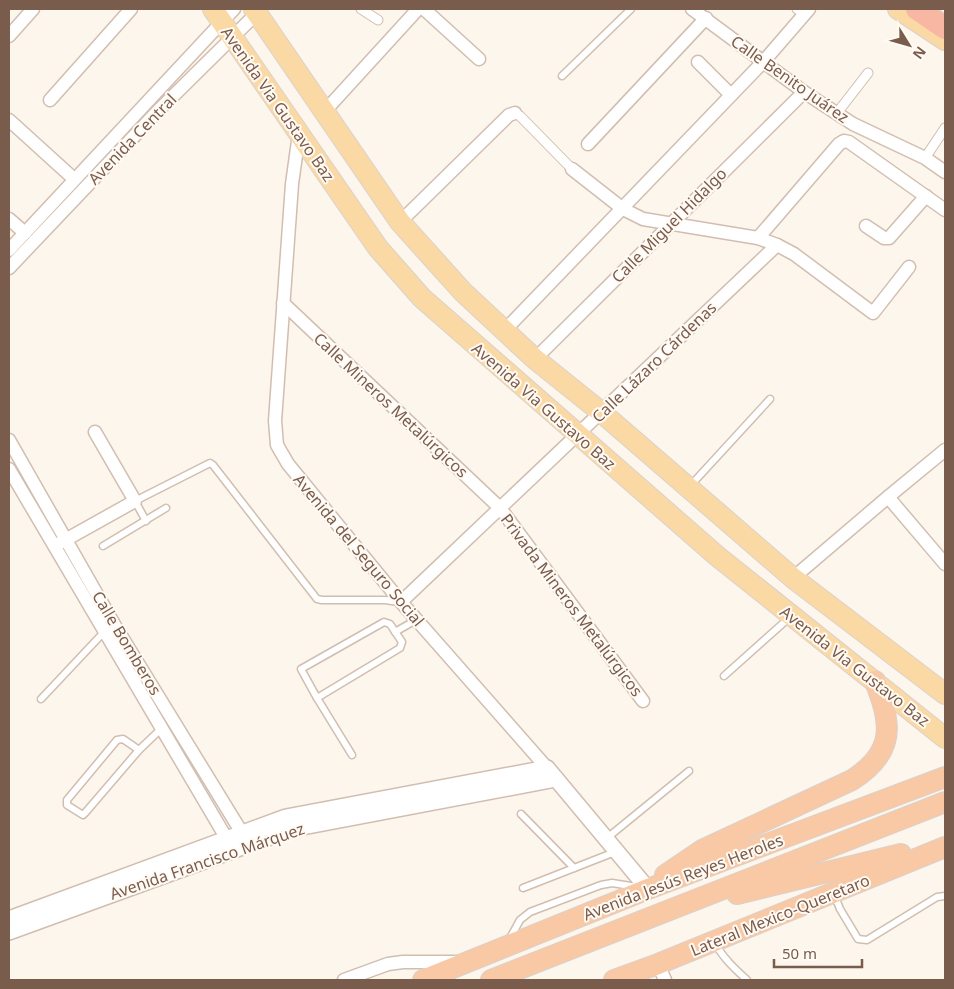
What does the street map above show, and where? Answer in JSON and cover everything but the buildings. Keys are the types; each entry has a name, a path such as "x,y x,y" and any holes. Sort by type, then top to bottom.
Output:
{"highway":[{"path":"917,9 945,28"},
{"path":"648,889 673,868 702,850 852,780 868,770 880,754 886,736 887,719 875,681"},
{"name":"Avenida Jesús Reyes Heroles","path":"423,980 648,889 945,778"},
{"name":"Avenida Jesús Reyes Heroles","path":"490,980 945,802"},
{"path":"662,912 945,842"},
{"name":"Lateral Mexico-Queretaro","path":"614,980 662,972 715,941 945,847"}],"main road":[{"path":"898,9 945,40"},
{"name":"Avenida Via Gustavo Baz","path":"257,10 303,81 400,222 463,292 504,331 794,578 945,694"},
{"name":"Avenida Via Gustavo Baz","path":"225,19 299,134 378,248 422,298 717,556 945,738"}],"street":[{"path":"9,36 33,9"},
{"path":"50,100 131,9"},
{"path":"361,9 378,20"},
{"path":"324,112 418,9"},
{"path":"424,9 479,59"},
{"name":"Calle Benito Juárez","path":"692,9 804,92 837,114 853,124 926,158 945,172"},
{"name":"Avenida Central","path":"9,250 225,19 257,10"},
{"path":"504,331 623,209 730,95 764,62 804,11"},
{"path":"588,144 706,18"},
{"name":"Avenida Central","path":"9,268 160,109 225,19"},
{"path":"698,62 730,95"},
{"path":"837,114 868,73"},
{"name":"Calle Miguel Hidalgo","path":"536,358 804,92"},
{"path":"400,222 509,115 515,113 572,169 623,209 643,220 758,238 777,245 794,254 873,313 909,268"},
{"path":"9,120 74,179"},
{"path":"926,158 945,128"},
{"name":"Avenida del Seguro Social","path":"299,134 292,184 274,421 276,445 281,456 416,620 552,773 648,889"},
{"path":"758,238 839,144 844,141 849,142 945,210"},
{"path":"866,226 887,239 926,196"},
{"path":"9,219 25,233"},
{"name":"Calle Lázaro Cárdenas","path":"401,602 777,245"},
{"name":"Calle Mineros Metalúrgicos","path":"283,303 500,508"},
{"path":"60,543 135,501 95,432"},
{"name":"Calle Bomberos","path":"9,440 60,543"},
{"path":"794,578 945,450"},
{"name":"Calle Bomberos","path":"9,469 60,543 110,628 162,728 230,844"},
{"path":"888,497 945,564"},
{"name":"Privada Mineros Metalúrgicos","path":"500,508 643,701"},
{"name":"Calle Bomberos","path":"110,628 174,720 245,838"},
{"path":"925,678 945,683"},
{"name":"Avenida Francisco Márquez","path":"9,932 245,838 552,773"},
{"name":"Avenida Francisco Márquez","path":"9,919 230,844"},
{"path":"344,980 388,964 403,962 468,962"}],"lane":[{"path":"562,76 631,9"},
{"path":"689,488 770,400"},
{"path":"146,521 135,501 210,463 317,599 401,602"},
{"path":"103,546 166,508"},
{"path":"724,676 791,615"},
{"path":"395,632 416,620"},
{"path":"317,698 400,648 402,642 390,624 384,622 303,666 301,671 317,698 352,755"},
{"path":"40,699 110,628"},
{"path":"139,750 123,740 117,740 67,800 67,805 80,814 86,813 139,750 162,728 174,720"},
{"path":"606,839 689,771"},
{"path":"521,814 574,868"},
{"path":"523,888 616,851"},
{"path":"833,893 858,939 862,941 867,940 937,897 945,896"},
{"path":"715,941 720,952 747,980"}]}
